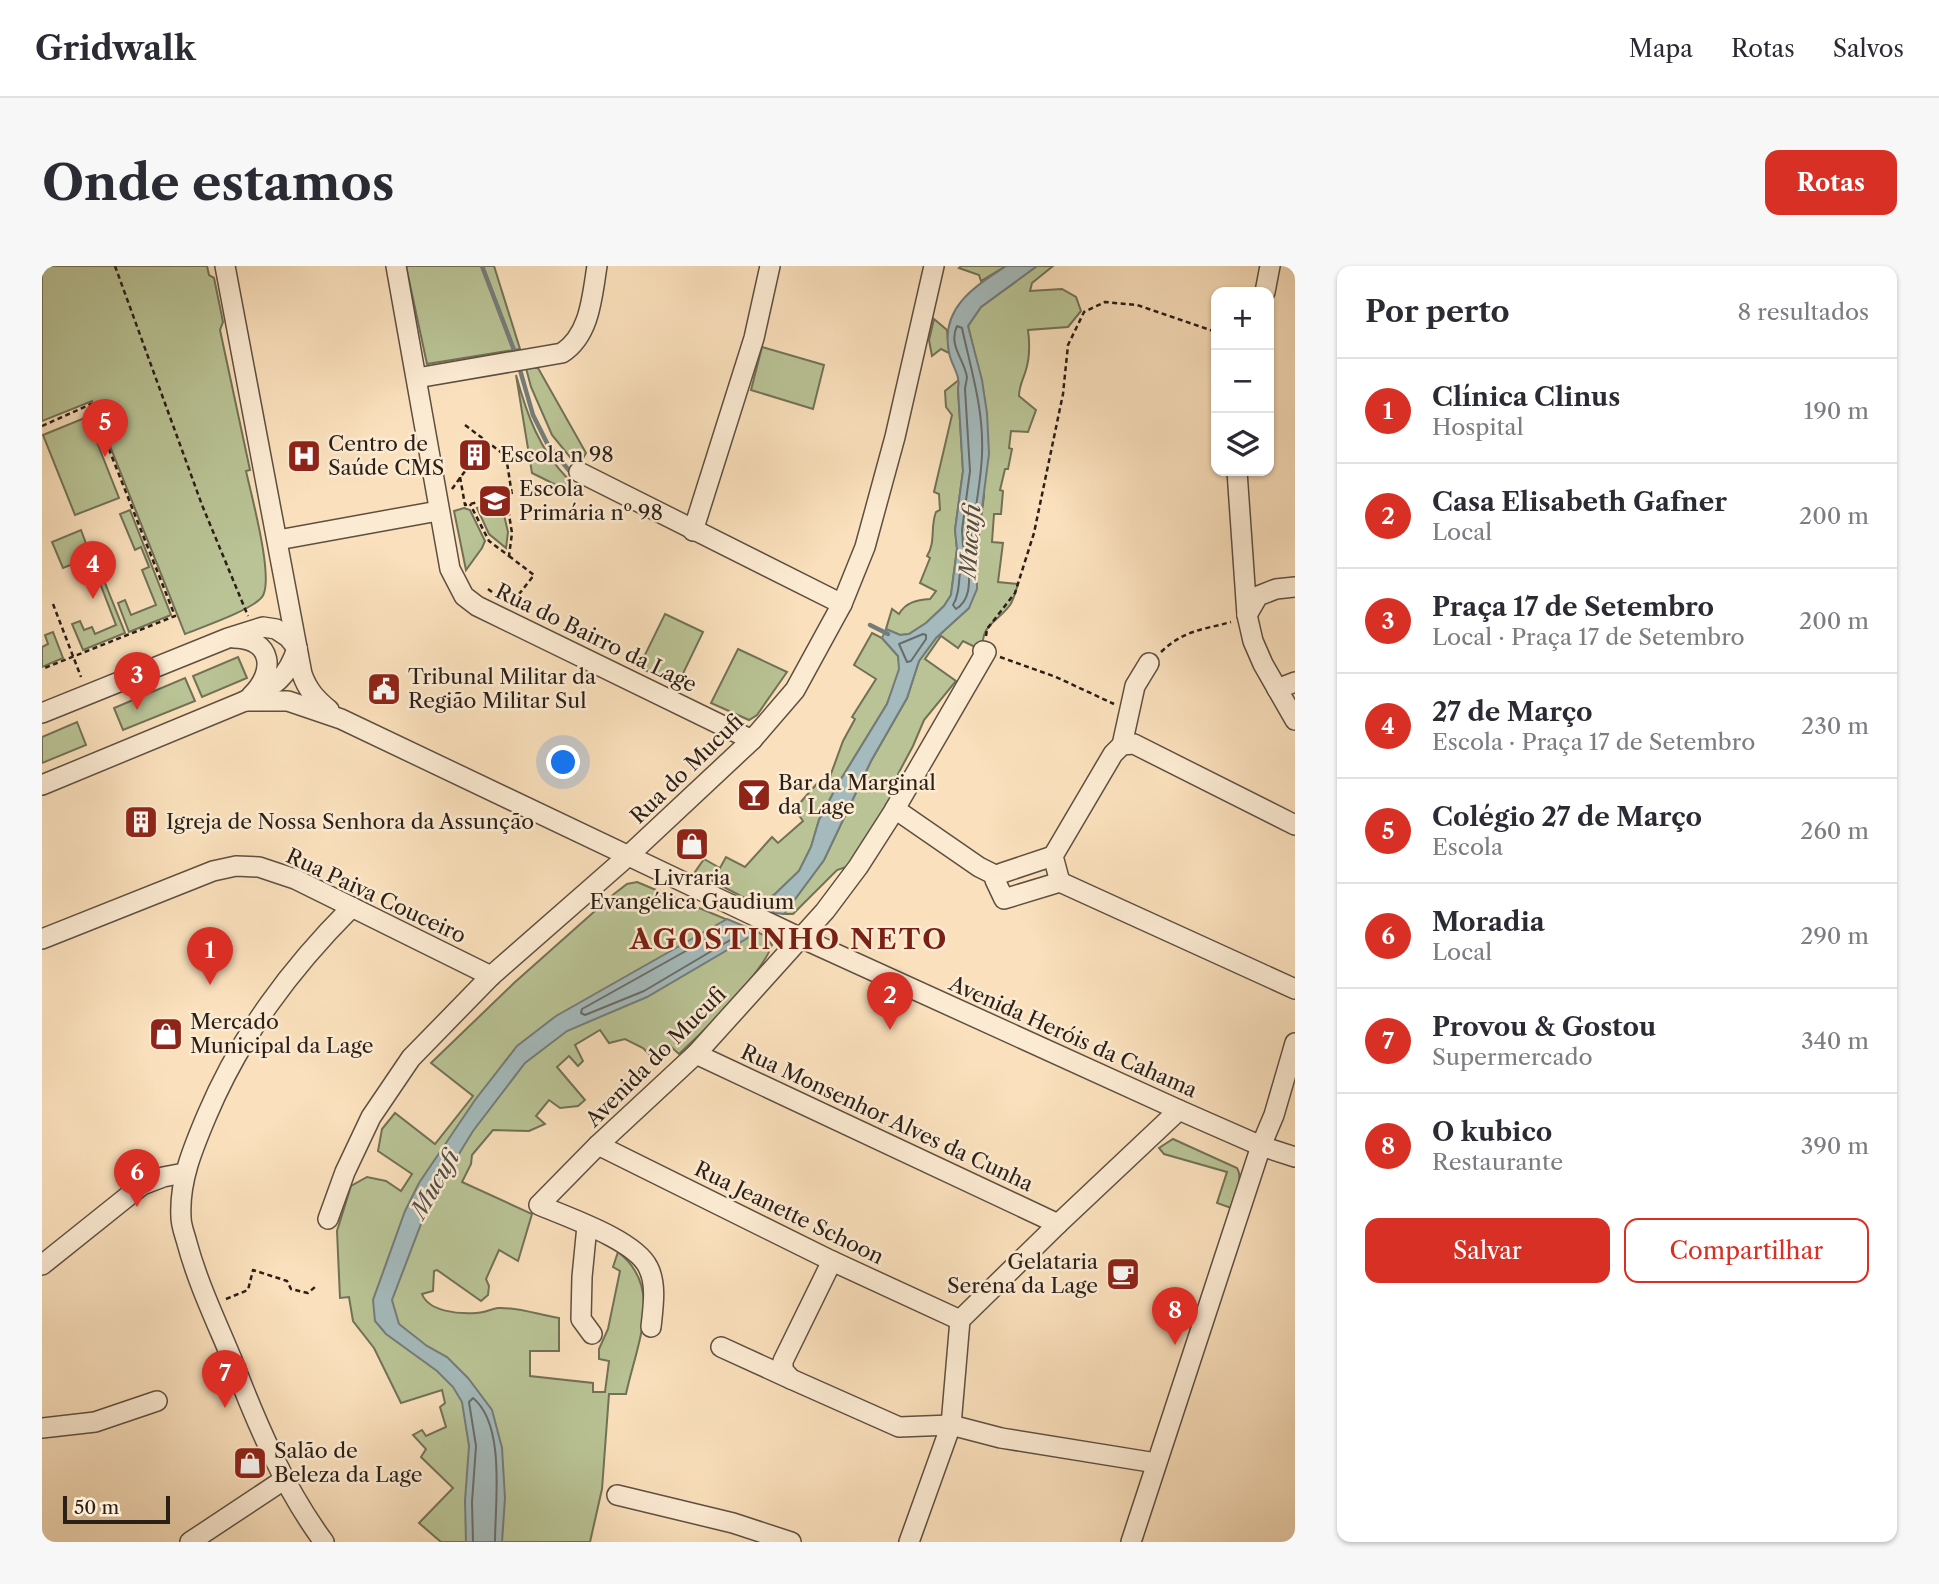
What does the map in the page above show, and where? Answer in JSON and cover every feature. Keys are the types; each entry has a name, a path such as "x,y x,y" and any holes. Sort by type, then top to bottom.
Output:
{"street":[{"name":"Avenida Heróis da Cahama","path":"225,266 297,648 307,687 315,699 341,719"},
{"name":"Rua do Bairro da Lage","path":"396,266 438,511 450,569 459,589 468,600 752,740"},
{"path":"417,379 562,353 574,345 582,332 597,266"},
{"path":"693,531 754,338 770,266"},
{"name":"Rua do Mucufi","path":"328,1219 357,1145 389,1088 411,1058 491,976 628,856 752,740 794,690 842,604 865,547 895,437 934,266"},
{"path":"1266,287 1270,266"},
{"path":"579,472 842,604"},
{"path":"1237,476 1247,616 1253,641 1286,686 1295,720"},
{"path":"278,540 438,511"},
{"path":"1247,616 1258,596 1276,589 1295,587"},
{"path":"42,713 228,638 262,627 271,619 287,591"},
{"path":"42,785 245,701 275,685 292,664 297,648 288,637 276,629 262,627"},
{"path":"228,638 245,638 257,643 268,663 261,687 245,701"},
{"name":"Avenida do Mucufi","path":"587,1226 539,1205 598,1145 696,1054 825,911 859,867 895,809 985,651"},
{"path":"895,809 979,867 997,876 1053,856 1113,754 1122,745 1135,686 1149,663"},
{"name":"Avenida Heróis da Cahama","path":"245,701 288,701 341,719 801,938 1179,1110 1261,1146 1295,1157"},
{"path":"1122,745 1134,744 1295,825"},
{"path":"1053,856 1060,882"},
{"name":"Rua Paiva Couceiro","path":"42,939 213,871 236,866 259,867 295,879 491,976"},
{"path":"997,876 995,880 1004,899 1060,882 1295,989"},
{"path":"324,1542 285,1479 251,1408 191,1258 181,1219 184,1173 217,1093 244,1040 299,962 352,907"},
{"path":"1131,1542 1261,1146 1274,1115 1295,1043"},
{"name":"Rua Monsenhor Alves da Cunha","path":"696,1054 1058,1224"},
{"path":"909,1542 951,1425 960,1320 1179,1110"},
{"name":"Rua Jeanette Schoon","path":"598,1145 832,1261 960,1320"},
{"path":"42,1265 142,1185 184,1173"},
{"path":"592,1334 581,1319 587,1226 631,1247 649,1268 653,1281 650,1327"},
{"path":"791,1379 783,1370 783,1361 832,1261"},
{"path":"721,1347 899,1427 951,1425 1001,1438 1156,1463"},
{"path":"42,1428 95,1422 157,1401"},
{"path":"190,1542 285,1479"},
{"path":"617,1495 733,1523 791,1542"}],"path":[{"path":"115,266 202,505 245,608"},
{"path":"1129,711 1056,677 985,651 987,629 1016,593 1034,533 1063,394 1068,345 1084,312 1105,303 1137,305 1211,330"},
{"path":"42,426 91,404 175,616 42,669"},
{"path":"460,477 465,505 512,495 506,456 465,425"},
{"path":"450,491 468,467"},
{"path":"506,496 512,533 509,556"},
{"path":"470,504 489,541 534,575 511,605 489,587 484,593"},
{"path":"52,604 81,677"},
{"path":"1149,663 1170,643 1192,630 1247,616"},
{"path":"209,1304 248,1290 253,1270 287,1280 291,1289 308,1293 315,1287"}],"green space":[{"path":"42,266 207,266 209,275 214,278 223,322 220,330 250,470 246,471 264,556 265,588 257,602 185,634 92,401 42,421"},
{"path":"406,266 494,266 520,349 427,364"},
{"path":"1006,266 981,281 979,275 959,268"},
{"path":"1037,266 1053,266 1032,283 1030,291 1062,289 1076,297 1081,311 1068,327 1028,330 1029,357 1019,396 1036,410 1028,432 1011,431 1009,448 1012,449 1000,490 1003,491 1001,514 994,514 992,542 1003,543 998,582 1018,584 1014,597 1005,611 987,629 983,651 963,641 958,648 941,636 925,659 956,681 924,720 898,774 898,794 875,833 865,838 849,866 837,870 793,914 784,914 824,860 871,761 907,698 919,661 936,638 969,608 984,496 974,351 968,326 981,307"},
{"path":"934,319 947,330 949,353 941,349 932,356 929,340"},
{"path":"762,347 824,365 813,409 751,390"},
{"path":"526,368 538,368 586,453 578,467 552,435 531,387"},
{"path":"516,375 535,431 549,456 568,479 566,490 532,473"},
{"path":"960,379 958,389 963,471 955,530 957,549 951,595 944,606 926,623 909,634 900,635 886,629 892,609 899,614 912,602 930,599 936,591 920,583 930,558 927,556 934,518 940,510 939,494 934,492 952,415 946,407 945,391"},
{"path":"87,417 119,498 75,515 43,435"},
{"path":"501,502 508,532 506,548 489,534 477,508"},
{"path":"464,508 470,510 485,541 466,570 454,511"},
{"path":"130,510 171,615 129,632 118,603 125,600 131,615 156,605 142,570 149,567 141,547 135,550 120,514"},
{"path":"81,530 91,557 63,568 52,542"},
{"path":"97,563 125,633 83,650 72,624 80,621 84,630 92,627 95,634 116,625 93,565"},
{"path":"665,614 703,632 677,686 639,667"},
{"path":"53,632 63,658 42,667 42,647 48,644 45,635"},
{"path":"872,633 882,638 898,656 900,669 887,704 819,820 811,847 799,871 775,894 758,905 695,872 704,859 720,868 726,857 745,867 772,837 778,843 803,821 798,814 799,804 821,779 828,782 843,741 855,719 852,717 876,679 854,665"},
{"path":"738,649 787,672 757,715 749,720 711,703"},
{"path":"238,657 247,678 202,697 193,676"},
{"path":"185,678 195,701 123,730 114,708"},
{"path":"77,722 86,745 42,763 42,737"},
{"path":"637,882 764,935 772,945 745,986 679,1054 669,1045 655,1060 643,1048 625,1039 609,1043 600,1030 575,1045 583,1061 578,1066 569,1056 557,1067 585,1100 578,1106 560,1108 549,1100 536,1116 545,1124 529,1131 493,1130 472,1155 471,1164 462,1182 532,1214 518,1261 499,1250 486,1279 489,1286 488,1295 481,1301 437,1270 434,1271 433,1291 422,1294 431,1305 453,1312 479,1313 506,1308 559,1318 559,1351 530,1351 530,1376 593,1383 593,1392 605,1392 609,1361 599,1359 599,1349 608,1329 620,1271 613,1267 618,1252 632,1266 640,1283 644,1300 643,1318 626,1394 609,1394 602,1489 590,1542 441,1542 419,1523 453,1488 421,1457 426,1449 413,1435 422,1430 426,1436 446,1427 440,1407 445,1403 442,1390 401,1403 374,1348 353,1321 349,1297 340,1298 337,1231 351,1186 367,1177 386,1181 401,1191 412,1174 378,1151 382,1129 395,1113 435,1144 473,1096 431,1063 514,983 614,894 627,884"},
{"path":"1173,1139 1237,1168 1239,1183 1231,1208 1217,1203 1227,1172 1164,1154 1159,1148"}],"water":[{"name":"Mucufi","path":"1006,266 1037,266 981,307 968,326 982,380 989,454 977,546 977,589 969,608 936,638 919,661 907,698 871,761 824,860 784,914 774,913 758,905 775,894 799,871 811,847 819,820 887,704 899,669 898,656 882,638 886,629 900,635 909,634 926,623 944,606 951,595 957,549 955,530 963,471 958,379 949,352 950,323 962,300"},
{"name":"Mucufi","path":"727,919 758,932 647,997 567,1031 525,1063 473,1131 429,1203 392,1300 399,1324 427,1346 447,1357 468,1378 492,1410 502,1448 505,1498 502,1542 466,1542 465,1501 469,1446 462,1402 453,1387 437,1371 386,1334 375,1321 373,1300 405,1211 419,1183 475,1100 517,1046 556,1016"}],"waterway":[{"path":"482,266 514,350"},
{"path":"520,370 533,415 548,445 572,474"},
{"path":"870,625 888,634"}],"place":[{"name":"Escola n 98","path":"475,455"},
{"name":"Centro de Saúde CMS","path":"304,456"},
{"name":"Colégio 27 de Março","path":"105,457"},
{"name":"Escola Primária nº 98","path":"495,501"},
{"name":"27 de Março","path":"93,599"},
{"name":"Tribunal Militar da Região Militar Sul","path":"384,689"},
{"name":"Praça 17 de Setembro","path":"137,710"},
{"name":"Bar da Marginal da Lage","path":"754,795"},
{"name":"Igreja de Nossa Senhora da Assunção","path":"141,822"},
{"name":"Livraria Evangélica Gaudium","path":"692,844"},
{"name":"Clínica Clinus","path":"210,985"},
{"name":"Casa Elisabeth Gafner","path":"890,1030"},
{"name":"Mercado Municipal da Lage","path":"166,1034"},
{"name":"Moradia","path":"137,1207"},
{"name":"Gelataria Serena da Lage","path":"1123,1274"},
{"name":"O kubico","path":"1175,1345"},
{"name":"Provou & Gostou","path":"225,1408"},
{"name":"Salão de Beleza da Lage","path":"250,1463"}],"district":[{"name":"AGOSTINHO NETO","path":"789,939"}]}
